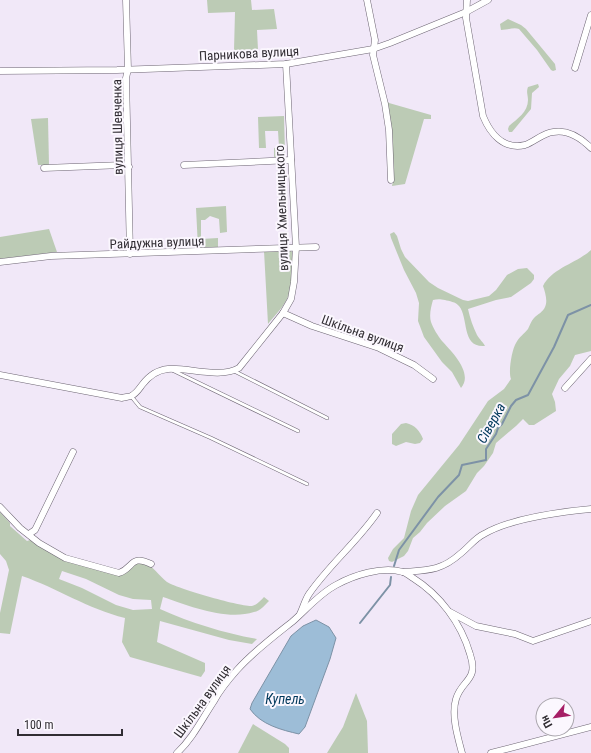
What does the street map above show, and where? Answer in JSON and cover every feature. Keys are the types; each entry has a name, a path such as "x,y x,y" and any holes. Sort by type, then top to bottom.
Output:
{"street":[{"name":"вулиця Шевченка","path":"126,0 128,69 126,78 130,254"},
{"path":"367,0 375,40 373,55 385,104 389,130 391,180"},
{"path":"466,0 466,12 484,116 488,128 496,138 511,145 524,145 552,132 568,133 582,139 591,148"},
{"name":"Парникова вулиця","path":"0,71 117,70 286,64 373,49 466,12 488,0"},
{"path":"575,68 591,15"},
{"name":"вулиця Хмельницького","path":"234,371 283,313 291,300 296,262 296,247 290,160 286,64"},
{"path":"184,165 290,160"},
{"path":"44,168 123,165 128,167"},
{"name":"Райдужна вулиця","path":"0,262 51,256 316,247"},
{"name":"Шкільна вулиця","path":"283,313 312,326 378,348 414,365 433,379"},
{"path":"565,388 591,359"},
{"path":"0,375 122,398 136,393 145,381 159,370 168,368 206,372 234,371"},
{"path":"29,534 35,530 73,452"},
{"path":"0,507 20,528 39,543 65,558 115,572 122,572 129,565 138,560 151,564"},
{"name":"Шкільна вулиця","path":"178,753 186,744 214,700 238,670 256,652 300,616 323,594 335,586 346,580 377,572 430,570 448,563 482,534 502,525 552,514 591,508"},
{"name":"Шкільна вулиця","path":"300,616 308,595 340,556 367,528 377,513"},
{"path":"403,572 425,586 450,612 471,654 473,667 471,676 455,700 456,731 462,753"},
{"path":"450,612 476,626 515,634 533,641 591,621"},
{"path":"491,753 591,727"}],"lane":[{"path":"168,368 298,431"},
{"path":"234,371 327,418"},
{"path":"131,396 140,407 211,438 307,484"}],"green space":[{"path":"207,0 251,0 252,10 274,9 277,29 257,30 258,50 234,50 235,12 208,13"},
{"path":"508,19 526,29 555,64 556,70 551,70 537,50 519,29 515,28 501,30 500,24"},
{"path":"538,84 539,87 532,93 531,109 512,132 509,132 509,126 522,115 528,104 528,87"},
{"path":"385,99 389,103 431,115 431,119 424,119 405,184 392,186 393,180"},
{"path":"284,116 285,154 282,157 274,157 274,148 279,147 278,131 265,131 266,148 259,148 258,117"},
{"path":"48,118 49,165 38,165 31,119"},
{"path":"226,206 227,232 220,233 219,219 210,216 205,220 201,220 201,239 218,238 218,247 198,248 196,208"},
{"path":"49,229 57,252 0,259 0,237"},
{"path":"394,232 405,257 429,282 463,300 468,301 489,296 496,290 507,275 518,269 527,268 534,275 534,279 531,283 511,297 468,309 478,337 485,346 477,345 472,342 467,331 462,311 458,305 445,300 433,300 430,319 439,337 455,356 463,369 465,376 461,388 452,372 442,362 424,337 418,321 419,303 416,293 404,270 391,238 390,234"},
{"path":"591,250 591,351 575,355 570,366 559,379 552,394 556,411 534,425 529,425 523,419 496,443 493,453 477,473 466,491 445,506 427,523 413,538 408,551 404,556 392,562 389,561 388,558 393,549 404,538 411,511 418,495 459,445 488,401 504,389 511,379 510,366 515,346 528,329 533,319 544,309 546,305 546,296 543,286 558,270"},
{"path":"264,251 291,251 293,253 292,277 289,294 283,306 268,324"},
{"path":"406,423 417,429 423,439 420,443 415,444 406,442 396,446 392,444 392,434 401,424"},
{"path":"0,512 10,523 10,526 27,541 30,540 64,560 115,574 136,563 143,563 153,568 167,582 195,592 246,606 254,605 264,597 269,601 262,608 256,611 232,615 208,611 163,597 160,609 208,627 257,639 252,644 229,640 160,621 157,642 205,663 205,671 201,677 130,657 122,642 125,618 85,604 48,586 22,576 10,634 0,633 0,613 9,570 6,561 0,554","holes":["62,571 86,579 119,595 133,599 151,600 152,609 133,610 116,605 82,588 59,579"]},
{"path":"356,693 367,721 368,753 327,753 343,727"},
{"path":"253,724 285,744 289,748 289,753 238,753"}],"water":[{"name":"Купель","path":"316,620 329,627 336,638 330,659 305,727 299,734 279,729 266,723 255,715 250,709 291,636 303,626"}],"waterway":[{"name":"Сіверка","path":"394,566 399,550 438,497 459,475 462,465 486,460 486,449 496,434 498,428 502,424 511,406 516,400 528,395 554,347 568,315 591,305"},
{"name":"Сіверка","path":"360,623 390,585 391,577"}]}
